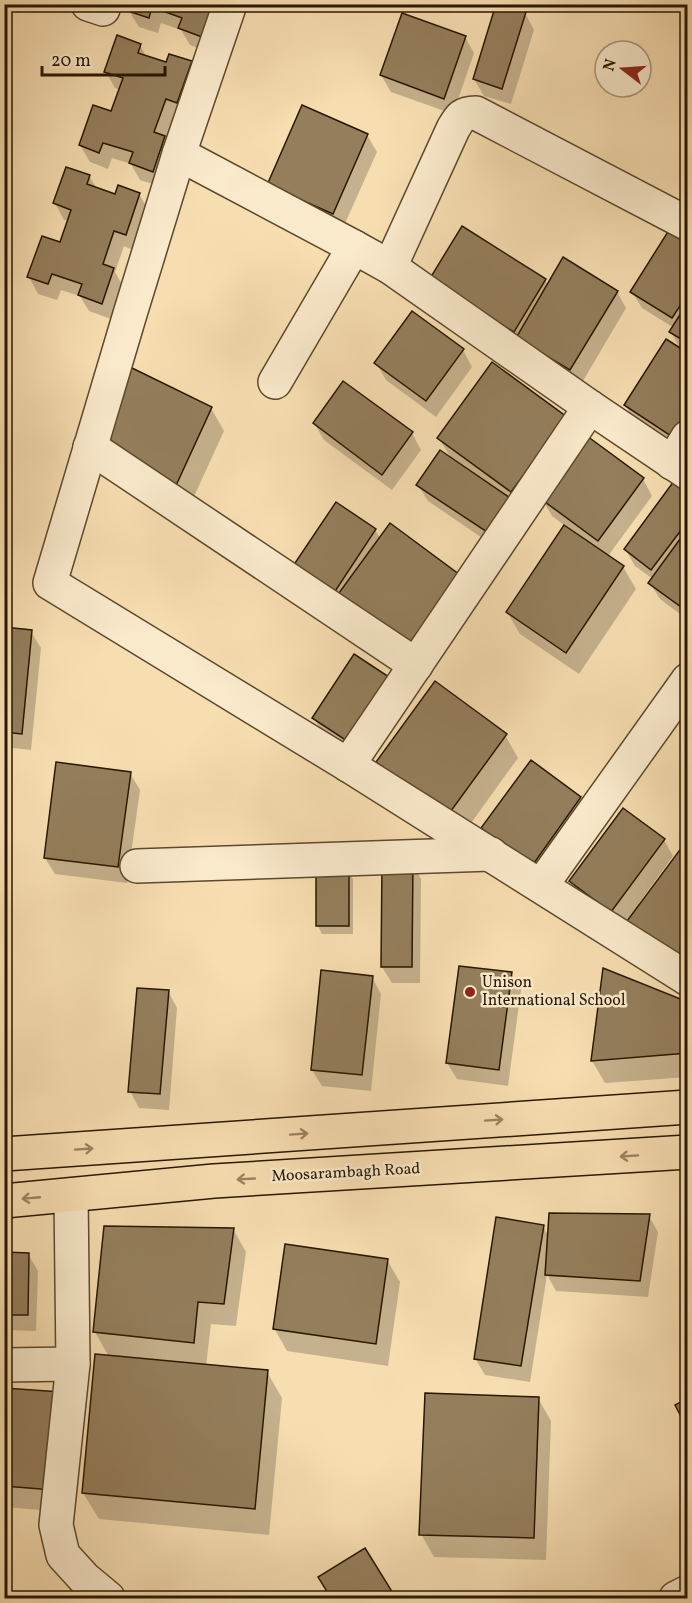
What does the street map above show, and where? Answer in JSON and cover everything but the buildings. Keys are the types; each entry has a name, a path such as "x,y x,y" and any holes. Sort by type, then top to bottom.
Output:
{"main road":[{"path":"4,1154 687,1107"},
{"name":"Moosarambagh Road","path":"4,1200 214,1181 687,1152"}],"street":[{"path":"230,4 179,154 50,583 348,765 687,979"},
{"path":"390,267 453,129 466,113 476,113 687,224"},
{"path":"179,154 390,267 590,407 682,458"},
{"path":"275,382 354,247"},
{"path":"348,765 590,407"},
{"path":"90,447 416,665"},
{"path":"541,886 687,680"},
{"path":"137,866 491,854"},
{"path":"71,1195 73,1364 56,1526 63,1555 108,1599"},
{"path":"4,1365 73,1364"},
{"path":"676,1599 687,1592"}],"place":[{"name":"Unison International School","path":"470,992"}]}
